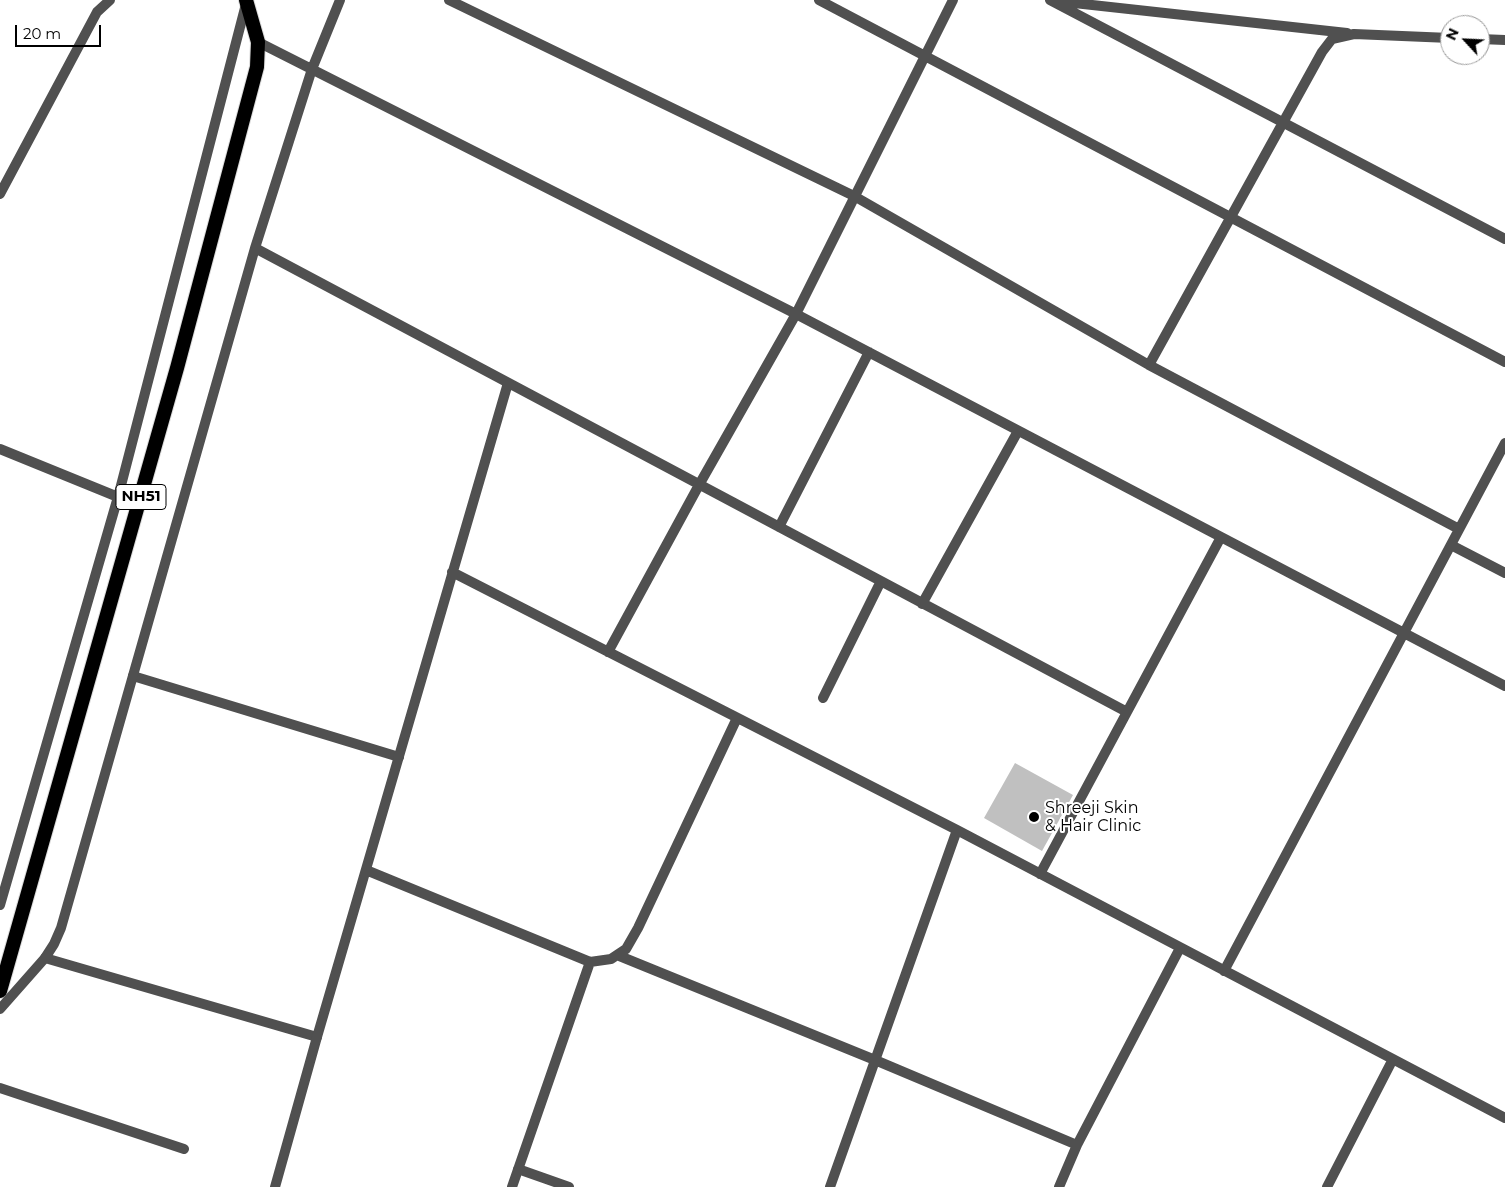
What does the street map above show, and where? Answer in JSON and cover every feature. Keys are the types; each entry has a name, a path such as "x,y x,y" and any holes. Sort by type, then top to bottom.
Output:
{"highway":[{"name":"NH51","path":"0,991 177,368 257,67 258,42 246,2"}],"street":[{"path":"0,194 97,12 110,0"},
{"path":"0,1009 45,958 61,928 255,248 312,68 340,0"},
{"path":"449,0 854,196 1149,365 1459,529"},
{"path":"820,0 1505,362"},
{"path":"608,652 699,485 796,314 953,0"},
{"path":"1049,0 1354,34 1440,38"},
{"path":"1049,0 1505,239"},
{"path":"0,905 118,497 246,2"},
{"path":"1149,365 1322,52 1332,39 1354,34"},
{"path":"1490,39 1505,40"},
{"path":"258,42 796,314 1505,686"},
{"path":"255,248 1127,712"},
{"path":"778,527 869,352"},
{"path":"275,1187 508,383"},
{"path":"922,604 1018,430"},
{"path":"1224,970 1505,443"},
{"path":"0,449 118,497"},
{"path":"1040,874 1221,537"},
{"path":"1451,545 1505,573"},
{"path":"452,572 957,830 1505,1118"},
{"path":"822,698 881,582"},
{"path":"133,676 399,757"},
{"path":"366,870 590,962 612,959 626,949 638,928 737,718"},
{"path":"830,1187 957,830"},
{"path":"1059,1187 1077,1145 1180,948"},
{"path":"617,955 1077,1145"},
{"path":"45,958 317,1037"},
{"path":"512,1187 590,962"},
{"path":"1327,1187 1393,1059"},
{"path":"0,1088 184,1149"},
{"path":"518,1169 569,1187"}],"building":[{"path":"1015,763 1073,795 1042,851 984,818"}],"place":[{"name":"Shreeji Skin & Hair Clinic","path":"1034,817"}]}
